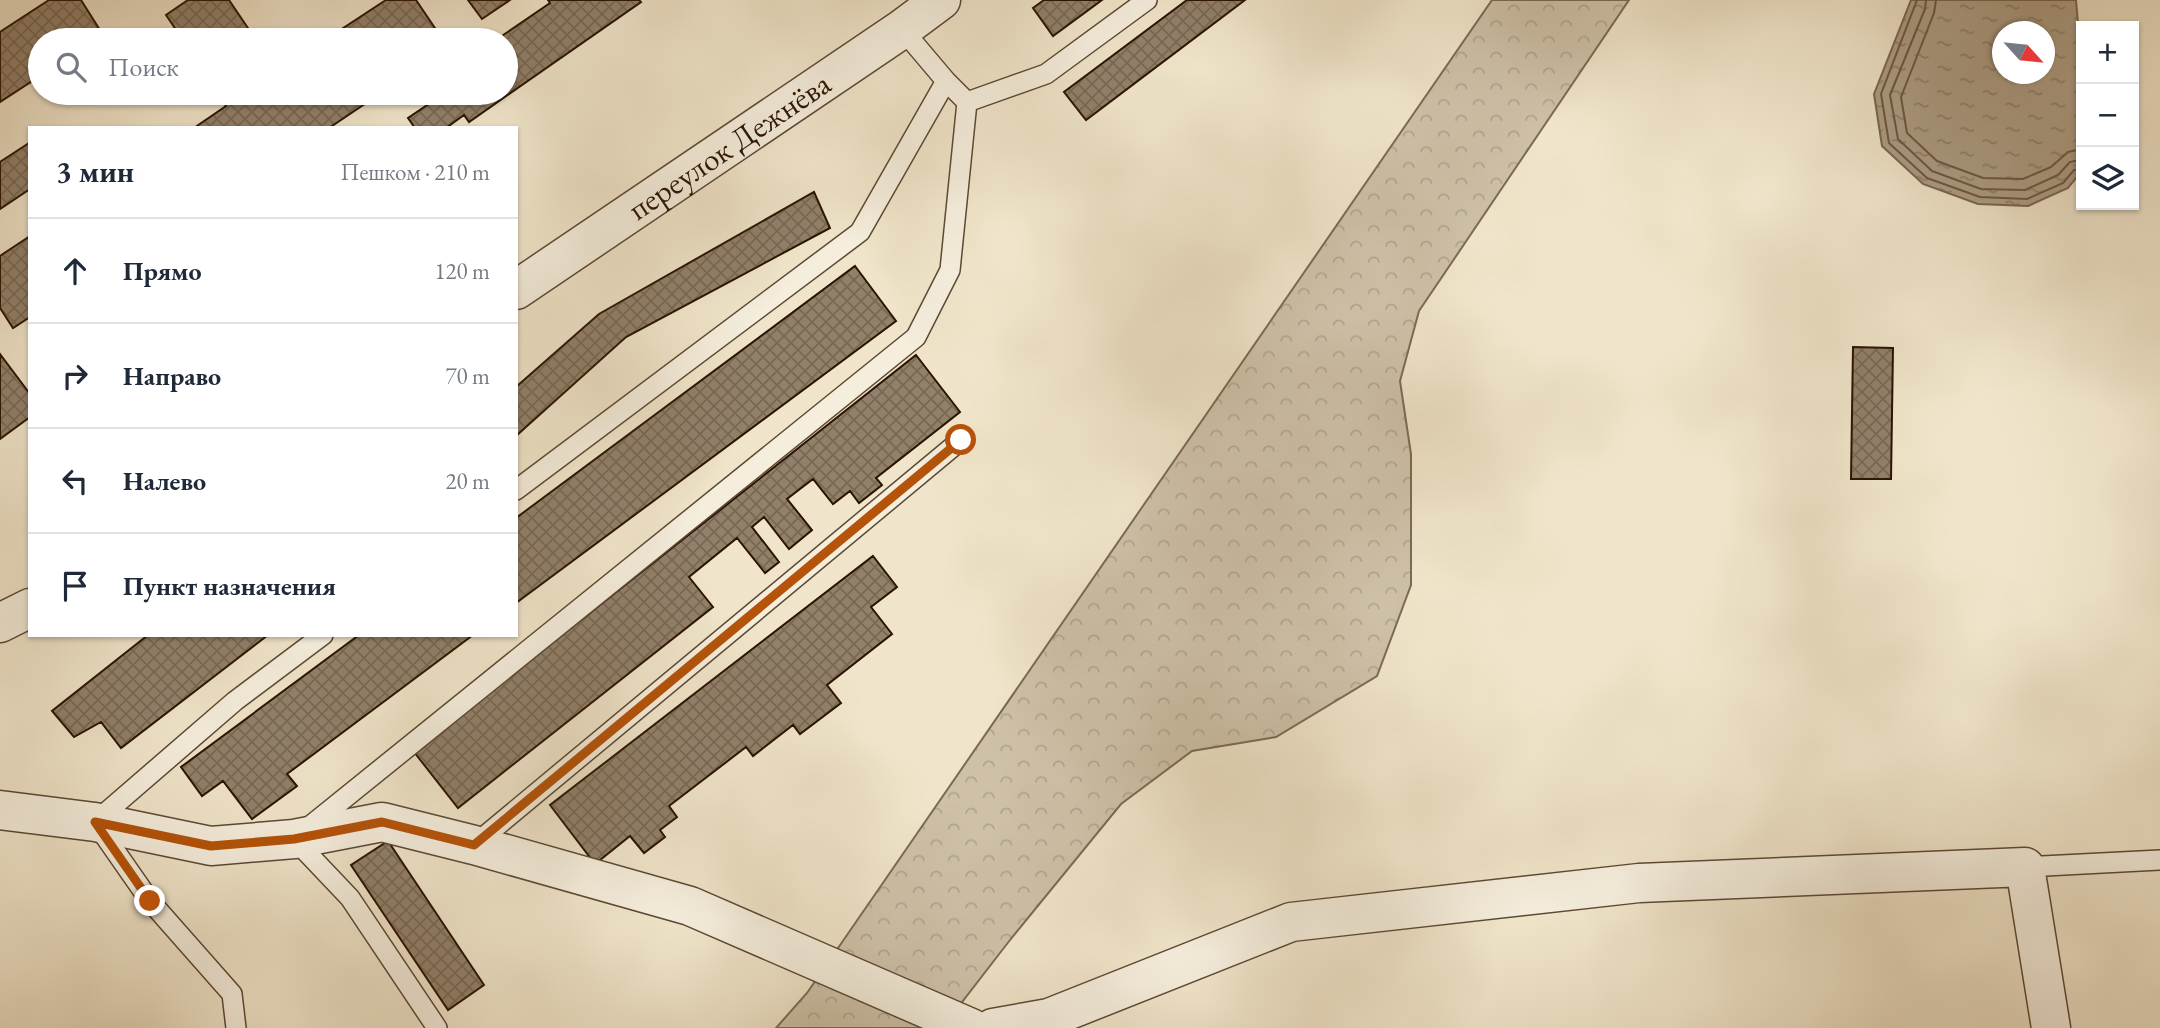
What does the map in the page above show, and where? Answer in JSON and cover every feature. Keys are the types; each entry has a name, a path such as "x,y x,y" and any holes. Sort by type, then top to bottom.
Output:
{"street":[{"name":"переулок Дежнёва","path":"518,289 941,0"},
{"path":"0,623 28,609"},
{"path":"0,810 95,822 211,846 294,839 382,822 690,906 971,1028"},
{"path":"993,1028 1049,1018 1291,922 1639,883 2025,867 2051,1028"}],"lane":[{"path":"967,102 1046,74 1147,0"},
{"path":"902,29 967,102"},
{"path":"518,488 860,232 946,81"},
{"path":"437,1028 350,898 294,839 916,337 950,270 967,102"},
{"path":"474,845 961,440"},
{"path":"236,1028 232,995 150,901 95,822 235,701 320,637"},
{"path":"2025,867 2160,860"}],"green space":[{"path":"1492,0 1629,0 1419,311 1400,381 1411,454 1411,585 1377,676 1276,737 1192,751 1121,804 942,1028 776,1028 807,993"}],"water":[{"path":"1911,0 2076,0 2076,178 2068,188 2028,206 1978,204 1923,184 1882,146 1874,94"}],"building":[{"path":"49,0 81,0 99,28 28,28 28,84 0,102 0,32"},
{"path":"188,0 229,0 248,28 175,28 166,15"},
{"path":"386,0 416,0 435,28 343,28"},
{"path":"468,0 510,0 482,19"},
{"path":"548,0 641,2 518,88 518,28 514,28 550,3"},
{"path":"1044,0 1102,0 1053,36 1033,8"},
{"path":"1187,0 1245,0 1086,120 1064,92"},
{"path":"363,105 332,126 197,126 226,106"},
{"path":"427,105 493,105 469,122 464,115 449,126 414,126 408,118"},
{"path":"28,144 28,190 0,209 0,162"},
{"path":"814,192 830,228 626,337 518,434 518,385 599,314"},
{"path":"28,237 28,318 13,328 0,308 0,256"},
{"path":"855,266 896,321 518,602 518,517"},
{"path":"1853,347 1893,348 1891,479 1851,479"},
{"path":"0,354 28,391 28,418 0,439"},
{"path":"916,355 960,412 876,478 882,485 859,503 850,491 833,504 813,479 787,499 812,530 789,549 764,517 752,527 779,562 765,573 737,538 689,577 713,607 458,808 414,752"},
{"path":"873,556 897,587 871,607 892,634 827,685 841,703 800,734 793,725 753,756 746,747 669,806 677,817 660,830 665,837 644,853 630,836 595,864 550,805"},
{"path":"145,637 265,637 121,748 101,722 74,737 52,711"},
{"path":"356,637 470,637 287,774 297,786 252,819 223,781 202,796 181,767"},
{"path":"388,841 484,985 448,1010 351,865"}],"route":[{"path":"150,901 95,822 211,846 294,839 382,822 474,845 961,440"}]}
